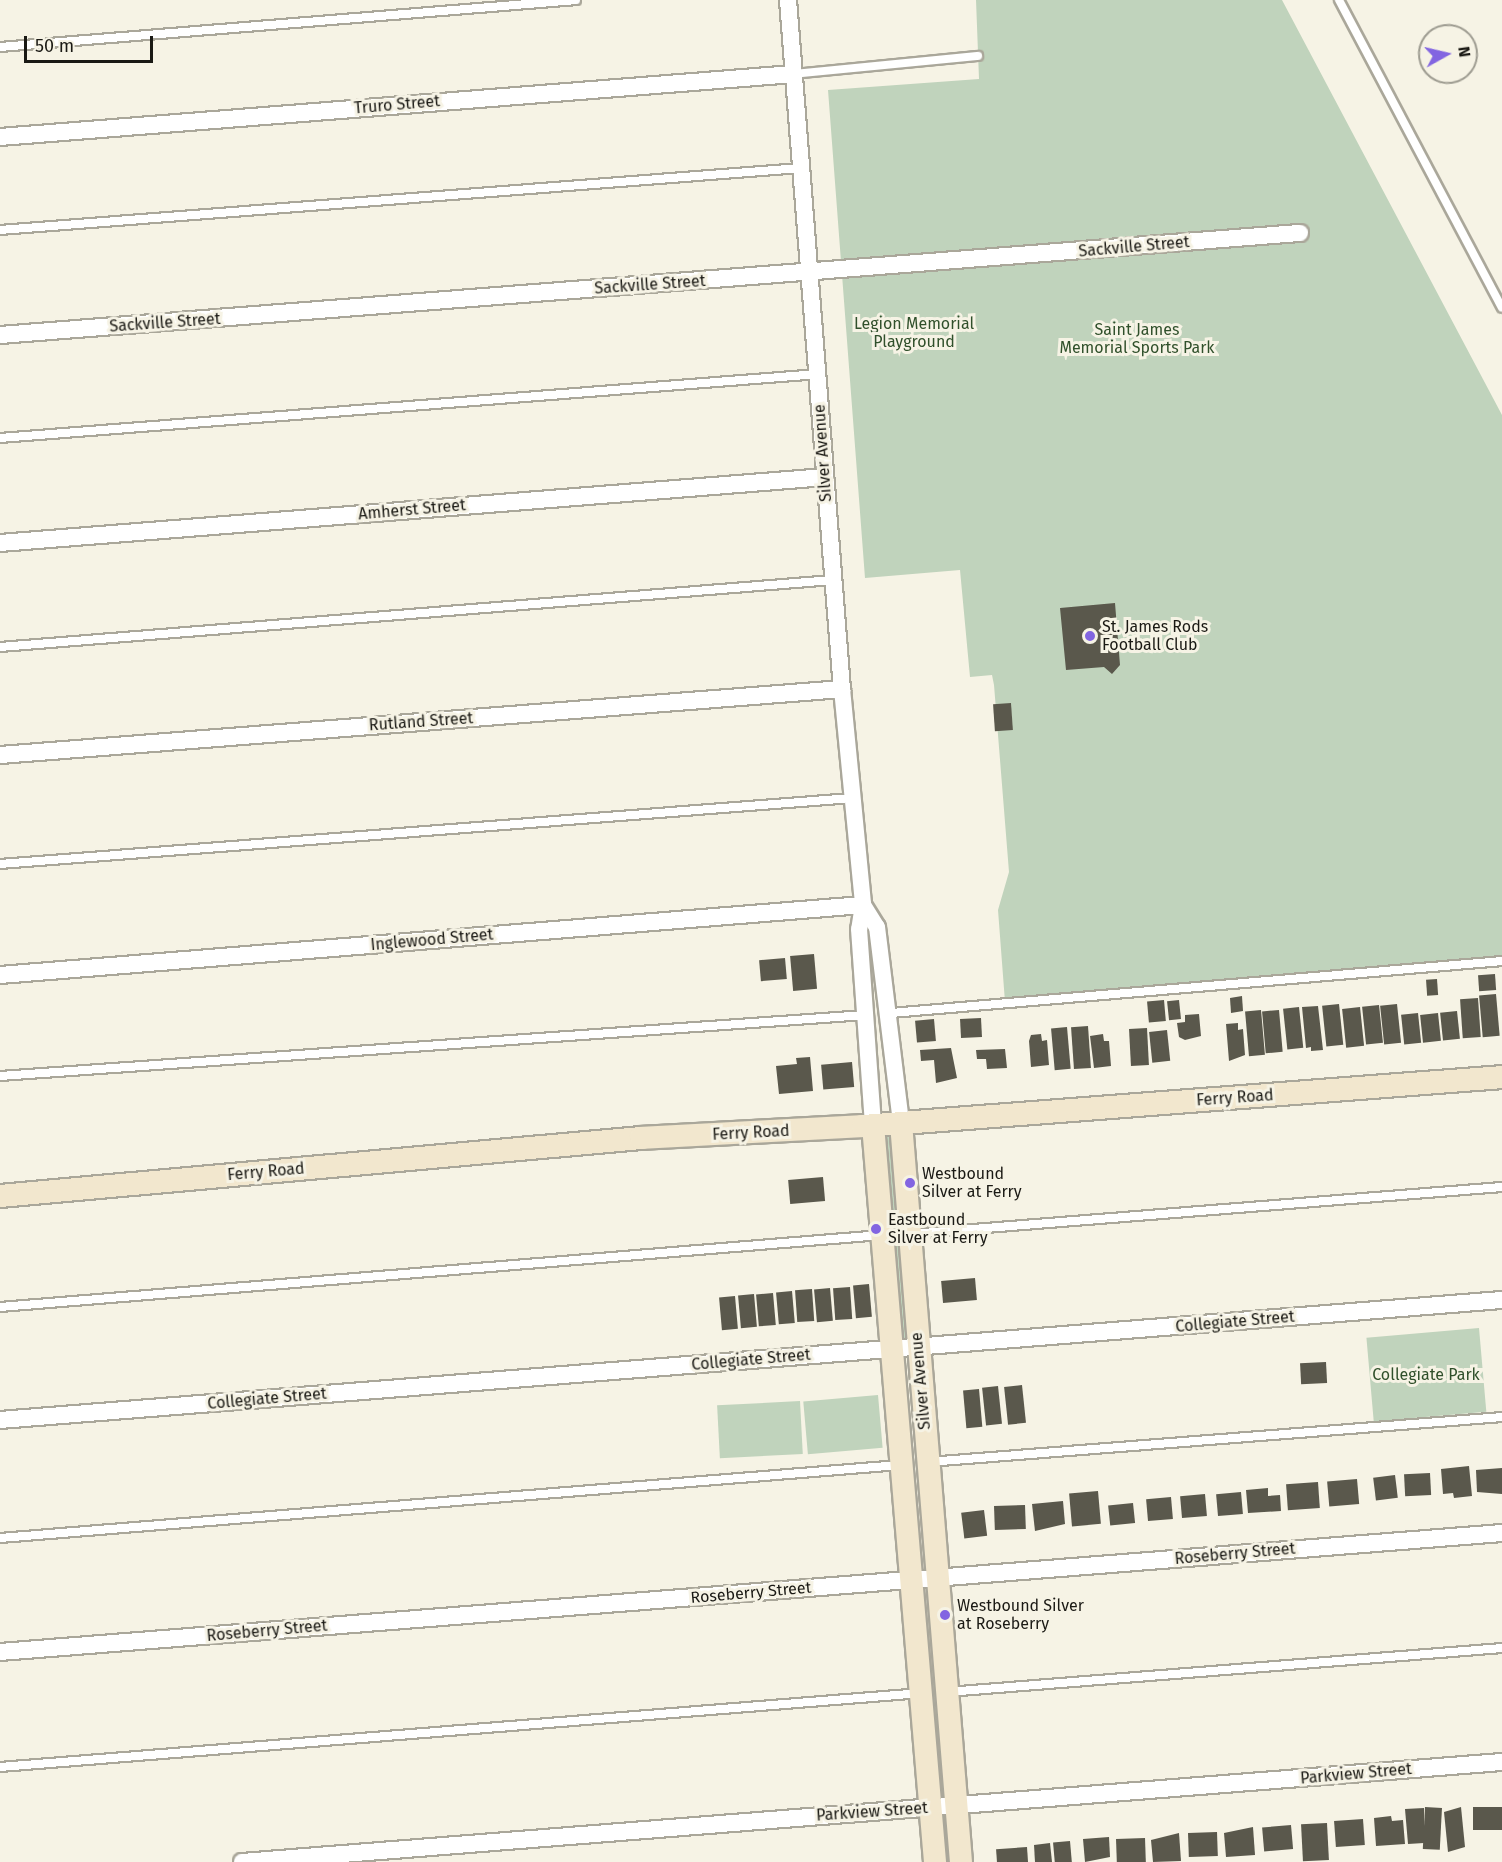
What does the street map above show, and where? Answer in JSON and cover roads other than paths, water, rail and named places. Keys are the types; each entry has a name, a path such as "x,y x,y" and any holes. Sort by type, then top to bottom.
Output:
{"main road":[{"name":"Ferry Road","path":"0,1196 641,1138 873,1125 1502,1077"},
{"name":"Silver Avenue","path":"901,1123 961,1862"},
{"name":"Silver Avenue","path":"873,1125 935,1862"}],"street":[{"name":"Silver Avenue","path":"788,0 851,798 863,905 859,929 873,1125"},
{"name":"Truro Street","path":"0,136 793,74"},
{"name":"Sackville Street","path":"0,335 1300,233"},
{"name":"Amherst Street","path":"0,543 825,477"},
{"name":"Rutland Street","path":"0,755 842,689"},
{"name":"Silver Avenue","path":"863,905 877,927 891,1013 901,1123"},
{"name":"Inglewood Street","path":"0,975 863,905"},
{"name":"Collegiate Street","path":"0,1420 1502,1300"},
{"name":"Roseberry Street","path":"0,1652 1502,1533"},
{"name":"Parkview Street","path":"242,1862 1502,1762"}],"lane":[{"path":"0,47 576,0"},
{"path":"1339,0 1502,308"},
{"path":"793,74 978,56"},
{"path":"0,230 801,168"},
{"path":"0,438 818,374"},
{"path":"0,646 833,580"},
{"path":"0,864 851,798"},
{"path":"891,1013 1502,962"},
{"path":"0,1076 866,1015"},
{"path":"910,1234 1502,1187"},
{"path":"0,1308 883,1234"},
{"path":"927,1462 1502,1417"},
{"path":"0,1538 902,1464"},
{"path":"947,1692 1502,1648"},
{"path":"0,1767 921,1693"}],"place":[{"name":"St. James Rods Football Club","path":"1090,636"},
{"name":"Westbound Silver at Ferry","path":"910,1183"},
{"name":"Eastbound Silver at Ferry","path":"876,1229"},
{"name":"Westbound Silver at Roseberry","path":"945,1615"}],"park label":[{"name":"Legion Memorial Playground","path":"914,333"},
{"name":"Saint James Memorial Sports Park","path":"1137,339"},
{"name":"Collegiate Park","path":"1426,1375"}]}
